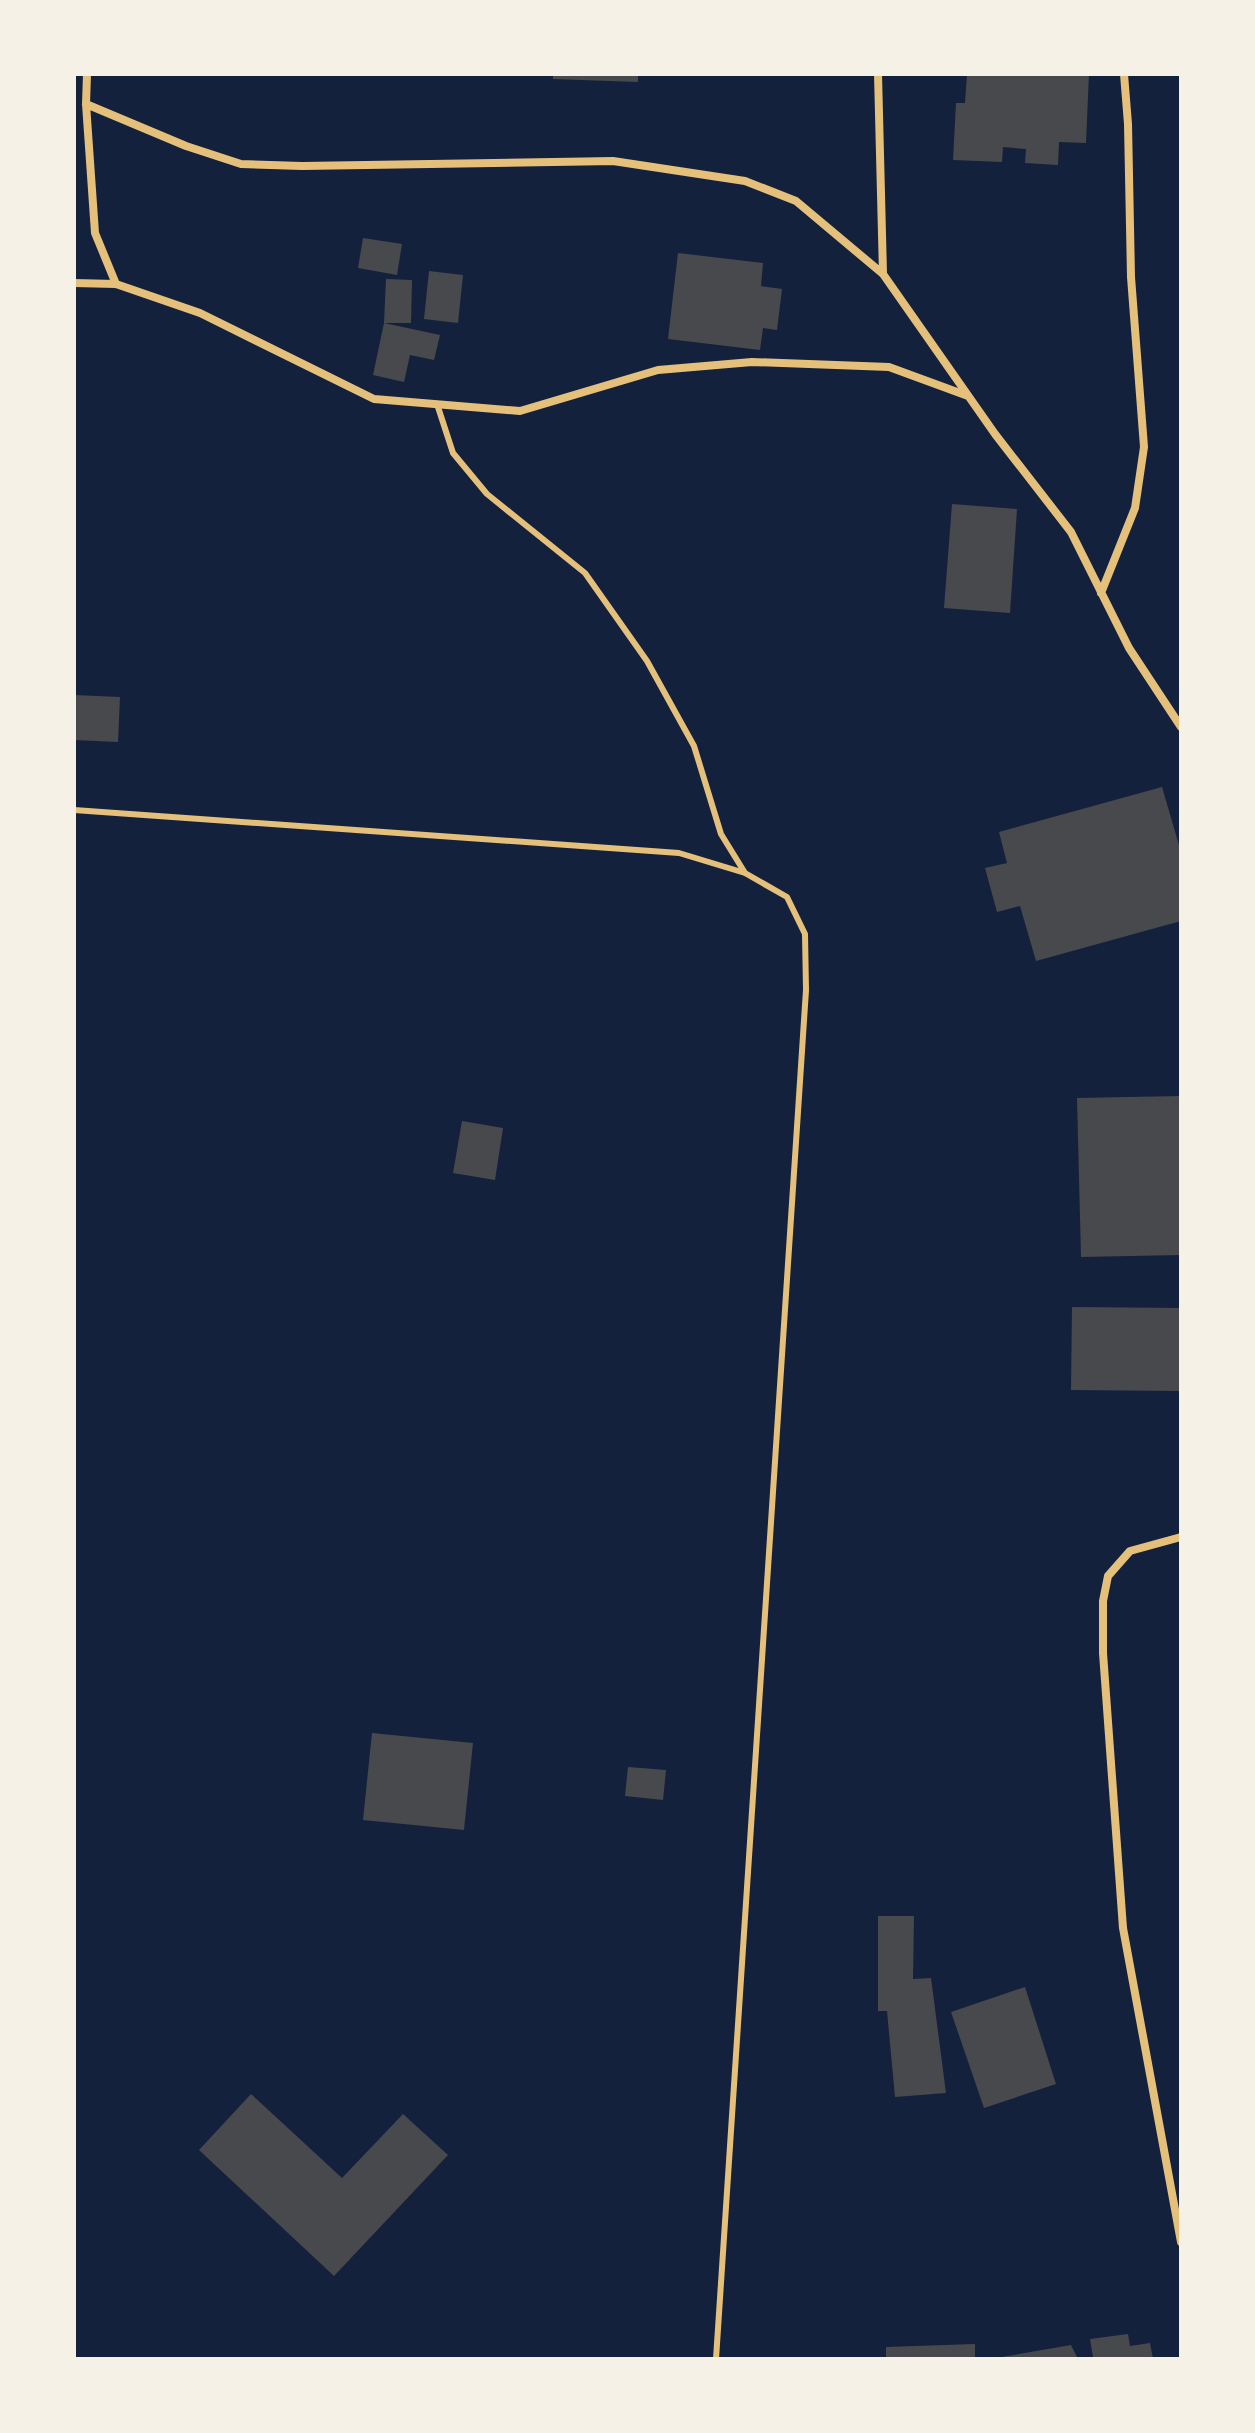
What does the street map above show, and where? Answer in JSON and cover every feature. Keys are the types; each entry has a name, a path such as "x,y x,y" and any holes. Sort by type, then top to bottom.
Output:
{"street":[{"path":"87,74 86,104 95,233 116,284"},
{"path":"878,74 883,274"},
{"path":"1101,593 1135,508 1144,447 1131,277 1124,74"},
{"path":"86,104 186,146 241,164 302,166 613,161 745,181 796,201 883,274 969,397 1071,532 1129,648 1181,727"},
{"path":"74,283 116,284 200,313 374,399 520,411 658,370 752,362 889,367 969,397"},
{"path":"1181,1537 1130,1551 1108,1576 1103,1601 1103,1653 1123,1928 1181,2242"}],"lane":[{"path":"437,404 453,453 487,494 585,573 647,661 694,746 721,834 745,873"},
{"path":"74,810 679,853 745,873 787,897 805,934 806,990 716,2359"}],"building":[{"path":"553,74 638,74 638,82 553,79"},
{"path":"967,74 1089,74 1086,143 1059,142 1058,165 1025,163 1026,149 1003,147 1002,162 953,160 956,103 965,103"},
{"path":"363,238 402,244 397,275 358,268"},
{"path":"678,253 763,263 761,286 782,289 777,330 763,328 760,350 668,339"},
{"path":"429,271 463,275 458,323 424,319"},
{"path":"386,279 412,280 411,323 384,323"},
{"path":"384,323 440,335 434,360 410,355 404,382 373,375"},
{"path":"952,504 1017,509 1010,613 944,608"},
{"path":"74,695 120,697 118,742 74,740"},
{"path":"1162,787 1181,852 1181,921 1036,961 1020,906 997,912 985,868 1007,863 999,832"},
{"path":"1181,1096 1181,1255 1081,1257 1077,1098"},
{"path":"462,1121 503,1128 495,1180 453,1173"},
{"path":"1072,1307 1181,1308 1181,1391 1071,1390"},
{"path":"372,1733 473,1743 464,1830 363,1820"},
{"path":"628,1767 666,1770 663,1800 625,1796"},
{"path":"878,1916 914,1916 913,1979 931,1978 946,2093 895,2097 887,2011 878,2011"},
{"path":"1025,1987 1056,2084 984,2108 951,2012"},
{"path":"251,2094 342,2178 403,2114 448,2155 334,2276 199,2150"},
{"path":"1128,2334 1130,2346 1150,2343 1153,2359 1087,2359 1093,2357 1090,2339"},
{"path":"975,2344 975,2359 886,2359 886,2347"},
{"path":"1071,2345 1078,2359 1002,2359 1002,2357"}]}
